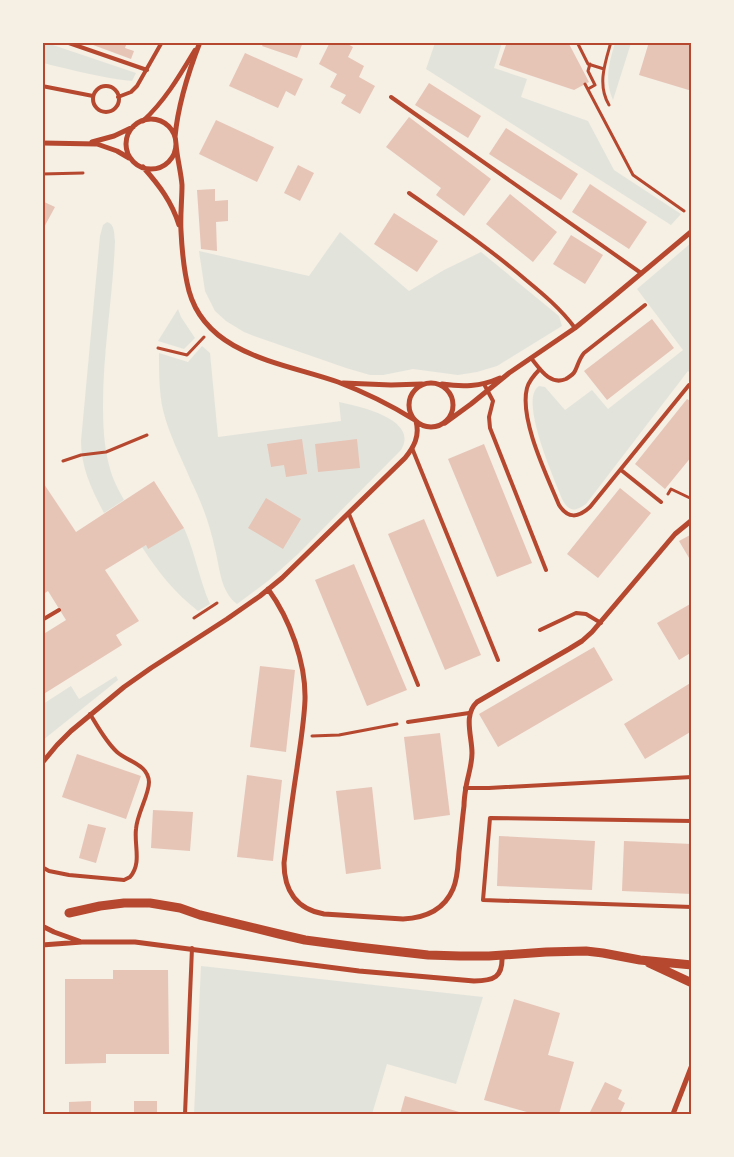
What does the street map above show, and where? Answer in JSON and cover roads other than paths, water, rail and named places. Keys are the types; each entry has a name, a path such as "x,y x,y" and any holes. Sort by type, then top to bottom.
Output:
{"street":[{"path":"143,121 164,98 200,42"},
{"path":"175,138 182,94 200,42"},
{"path":"86,143 114,136 150,119 161,121 170,128 175,138 182,184 181,231 186,277 191,296 199,314 211,329 224,340 263,359 337,382 377,399 422,426 430,428 438,427 444,423 509,373 575,328 692,230"},
{"path":"132,160 128,154 126,144 128,134 134,126"},
{"path":"44,143 97,144 124,154 137,164 149,168 156,168 165,164 174,154 176,144"},
{"path":"143,167 166,196 181,231"},
{"path":"337,382 391,385 436,383 465,386 484,384 509,373"},
{"path":"436,383 446,388 454,400 450,418 444,423"},
{"path":"42,764 57,745 90,714 137,677 227,619 268,589 302,560 349,514 405,458 412,448 418,434 418,429 409,408 410,400 415,390 425,384"},
{"path":"268,589 282,611 299,656 305,699 284,863 285,881 292,896 302,906 316,913 403,919 424,916 434,911 448,898 456,879 466,788 471,765 469,713 472,707 477,702 582,641 601,622 675,534 692,520"},
{"path":"69,913 100,906 150,903 180,908 200,915 279,934 329,943 428,955 502,956 546,952 586,952 692,965"},
{"path":"42,926 82,942"},
{"path":"42,945 82,942 136,942 359,971 474,981 487,980 499,974 502,956"},
{"path":"640,960 692,983"},
{"path":"673,1114 692,1065"}],"lane":[{"path":"66,42 147,70"},
{"path":"118,97 134,90 162,42"},
{"path":"42,86 93,96"},
{"path":"107,86 115,90 118,97 114,108 109,111 103,111 96,107 93,96 98,88 107,86"},
{"path":"391,97 642,273"},
{"path":"409,193 475,238 505,262 558,308 575,328"},
{"path":"531,358 552,380 566,379 574,373 584,353 645,305"},
{"path":"540,369 531,379 527,388 527,418 536,447 561,508 572,516 579,515 593,504 689,385 692,388"},
{"path":"484,384 493,401 489,417 490,428 546,570"},
{"path":"412,448 498,660"},
{"path":"620,470 661,502"},
{"path":"349,514 418,685"},
{"path":"42,620 59,610"},
{"path":"540,630 576,612 586,614 601,622"},
{"path":"408,722 469,713"},
{"path":"42,867 70,875 124,880 130,878 136,866 138,859 136,824 148,787 148,775 144,768 123,757 114,749 90,714"},
{"path":"466,788 692,777"},
{"path":"692,821 490,818 483,900 692,907"},
{"path":"185,1114 192,948"}]}
